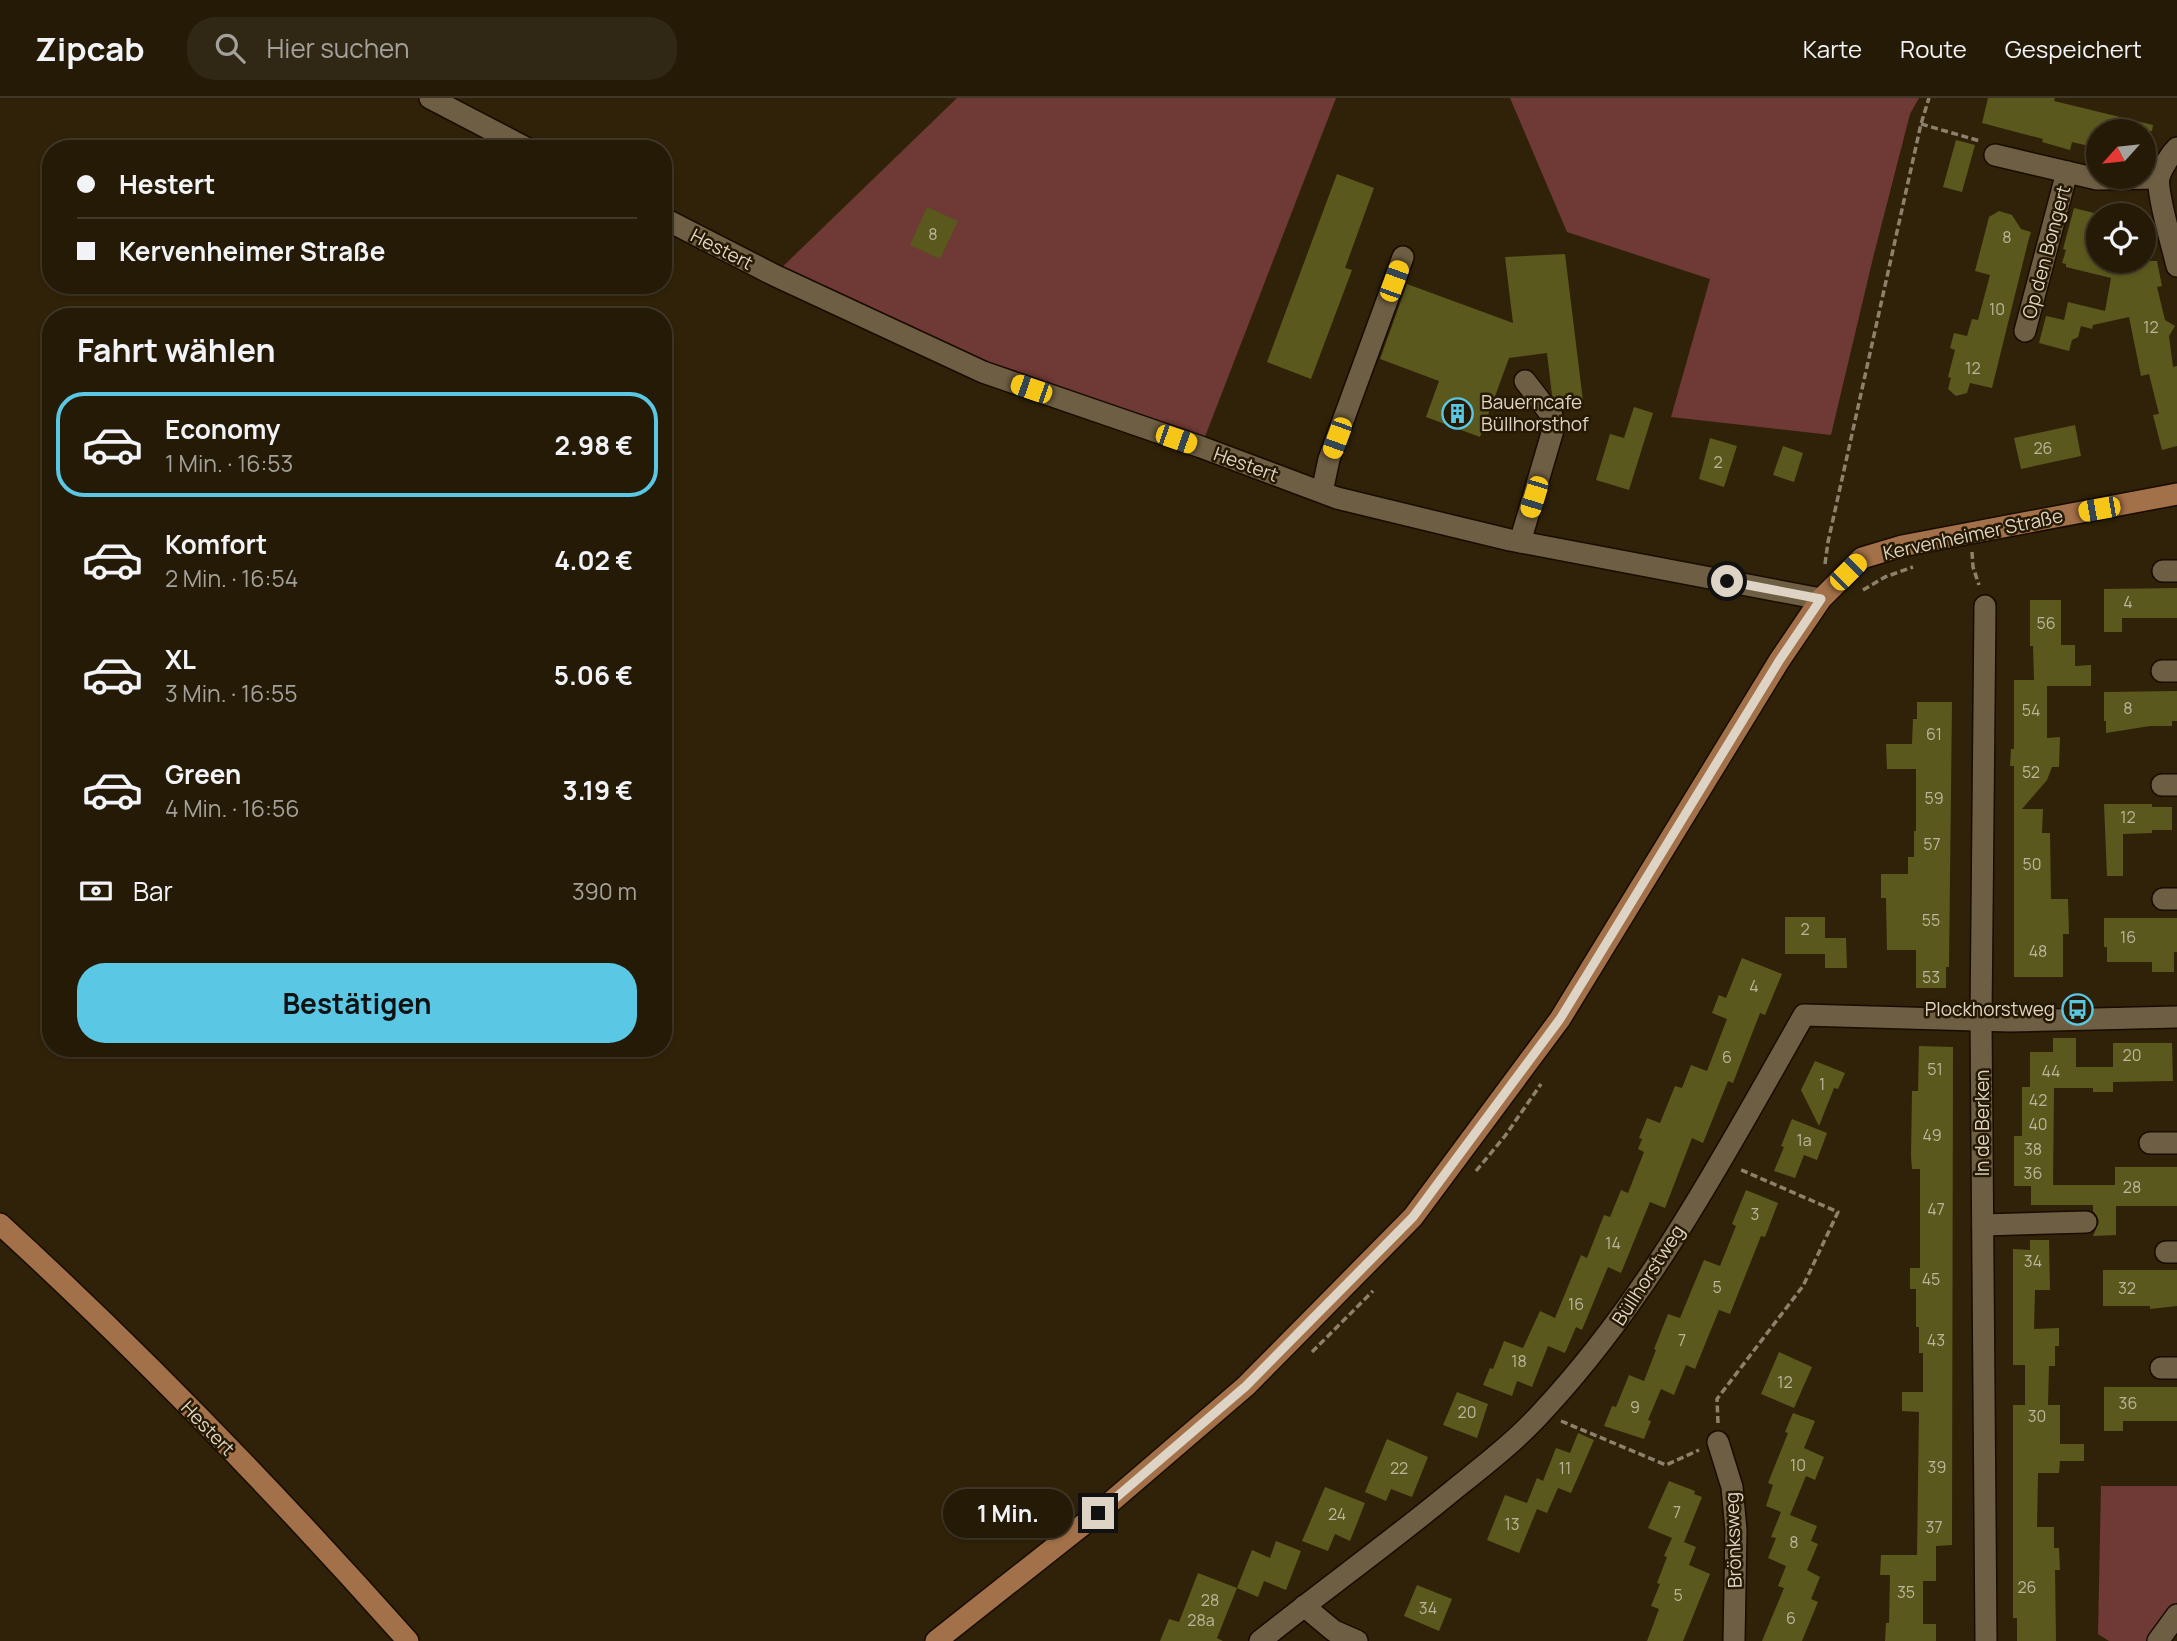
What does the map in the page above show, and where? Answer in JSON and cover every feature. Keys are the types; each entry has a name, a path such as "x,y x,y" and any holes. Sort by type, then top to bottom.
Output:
{"main road":[{"name":"Kervenheimer Straße","path":"936,1641 1098,1513 1246,1386 1413,1217 1560,1019 1779,661 1821,599 1862,558 1902,545 2177,495"},
{"name":"Hestert","path":"0,1224 184,1404 339,1564 408,1641"}],"street":[{"path":"430,98 511,140"},
{"path":"2177,148 2159,178 2177,266"},
{"name":"Op den Bongert","path":"1995,155 2096,179 2159,178"},
{"name":"Op den Bongert","path":"2025,331 2067,172"},
{"name":"Hestert","path":"672,223 774,275 983,372 1200,447 1337,498 1520,542 1821,599"},
{"path":"1322,492 1329,459 1403,257"},
{"path":"1520,542 1553,430 1552,416 1525,382"},
{"name":"In de Berken","path":"1985,606 1981,1019 1986,1641"},
{"name":"Büllhorstweg","path":"1261,1641 1498,1455 1542,1413 1600,1346 1642,1287 1721,1161 1804,1015 1981,1019"},
{"path":"1981,1019 2010,1021 2177,1017"},
{"path":"2150,1143 2177,1143"},
{"path":"1983,1226 2086,1222"},
{"name":"Brönksweg","path":"1718,1442 1732,1487 1736,1530 1734,1641"},
{"path":"1304,1606 1334,1631 1357,1641"},
{"path":"2158,1641 2177,1615"}],"path":[{"path":"1828,542 1929,98"},
{"path":"1921,124 1984,142 1995,155"},
{"path":"1968,533 1973,567 1985,606"},
{"path":"1542,1413 1666,1465 1718,1442 1717,1399 1803,1286 1838,1212 1721,1161"}],"shaded area":[{"path":"957,98 1336,98 1201,447 983,372 774,275"},
{"path":"1510,98 1919,98 1910,114 1831,435 1671,417 1710,279 1567,232"},
{"path":"2101,1486 2177,1486 2177,1614 2156,1641 2109,1641 2098,1634"}],"building":[{"path":"1988,98 2055,98 2054,101 2128,119 2086,119 2086,145 2072,142 2070,150 2042,142 2043,139 1982,123"},
{"path":"1956,140 1975,145 1962,192 1943,187"},
{"path":"1337,174 1374,188 1345,268 1352,270 1311,379 1267,362"},
{"path":"927,207 958,221 940,259 910,245"},
{"path":"2074,208 2086,211 2086,272 2066,267 2066,264 2062,263 2066,250 2063,249"},
{"path":"1999,211 2012,215 2021,229 2031,232 1992,388 1970,383 1967,393 1956,396 1948,389 1951,378 1948,377 1955,350 1950,348 1954,333 1967,336 1972,319 1978,320 1990,275 1975,271 1989,217"},
{"path":"1565,254 1583,401 1558,403 1552,395 1547,353 1509,358 1480,437 1426,417 1439,381 1380,359 1407,284 1513,323 1505,257"},
{"path":"2157,261 2162,286 2157,287 2165,320 2175,326 2169,336 2173,367 2177,366 2177,446 2162,450 2153,415 2159,414 2149,374 2141,376 2129,317 2093,325 2092,329 2081,326 2069,351 2039,343 2046,316 2064,320 2068,302 2105,311 2111,278 2091,273 2156,273"},
{"path":"1634,407 1653,413 1629,490 1596,480 1610,434 1624,438"},
{"path":"2075,425 2081,456 2021,469 2014,438"},
{"path":"1710,438 1737,446 1724,487 1699,479"},
{"path":"1783,446 1803,453 1794,482 1773,475"},
{"path":"2177,588 2177,618 2122,618 2122,632 2104,632 2104,589"},
{"path":"2030,600 2061,600 2061,645 2075,645 2075,666 2091,665 2091,686 2047,686 2047,738 2060,737 2059,767 2052,767 2047,780 2022,809 2043,809 2042,833 2050,833 2051,899 2068,899 2069,934 2063,934 2063,977 2014,977 2014,766 2010,766 2011,749 2014,749 2014,680 2034,680 2033,646 2030,646"},
{"path":"2177,691 2177,721 2172,721 2172,726 2150,726 2106,733 2104,692"},
{"path":"1917,702 1952,702 1949,967 1946,967 1946,988 1916,988 1916,950 1887,950 1886,898 1881,898 1881,874 1908,874 1908,857 1914,857 1916,769 1887,769 1886,744 1912,744"},
{"path":"2104,804 2152,804 2152,807 2172,807 2172,830 2123,834 2123,876 2107,876"},
{"path":"1785,917 1825,917 1825,938 1846,938 1847,968 1825,968 1825,954 1785,954"},
{"path":"2104,918 2177,918 2174,972 2152,972 2152,962 2107,962"},
{"path":"1742,958 1782,974 1765,1015 1760,1013 1733,1083 1728,1081 1703,1143 1692,1138 1665,1208 1650,1202 1621,1273 1608,1267 1582,1330 1576,1327 1565,1353 1548,1346 1532,1387 1517,1381 1512,1396 1483,1385 1490,1368 1493,1369 1504,1341 1523,1348 1540,1311 1555,1318 1581,1255 1587,1258 1604,1215 1610,1217 1621,1190 1628,1193 1644,1152 1638,1149 1642,1139 1639,1138 1647,1118 1660,1123 1675,1086 1682,1088 1691,1065 1707,1071 1727,1019 1712,1013 1719,995 1726,998"},
{"path":"2053,1038 2076,1038 2076,1067 2113,1067 2113,1043 2172,1043 2173,1081 2113,1082 2113,1092 2093,1092 2093,1088 2054,1088 2053,1185 2115,1185 2115,1167 2177,1167 2177,1206 2116,1206 2116,1235 2093,1236 2099,1222 2093,1205 2031,1205 2031,1186 2014,1186 2014,1136 2022,1136 2022,1087 2030,1087 2030,1052 2053,1052"},
{"path":"1919,1046 1953,1047 1952,1545 1936,1546 1936,1581 1923,1581 1923,1624 1936,1624 1936,1641 1885,1641 1886,1623 1889,1623 1890,1575 1880,1575 1881,1555 1917,1555 1919,1412 1902,1411 1902,1392 1923,1392 1923,1353 1919,1353 1919,1327 1916,1327 1916,1289 1910,1289 1910,1268 1920,1268 1920,1169 1912,1169 1911,1156 1912,1091 1918,1091"},
{"path":"1815,1061 1845,1073 1838,1089 1834,1088 1819,1126 1801,1090"},
{"path":"1792,1119 1827,1133 1817,1160 1804,1155 1795,1178 1774,1171"},
{"path":"1746,1190 1778,1203 1765,1237 1761,1236 1730,1314 1719,1310 1695,1369 1686,1365 1674,1395 1661,1389 1648,1420 1651,1421 1644,1439 1604,1426 1612,1406 1616,1407 1629,1375 1644,1381 1668,1314 1680,1318 1704,1260 1720,1266 1736,1226 1732,1224"},
{"path":"2030,1240 2049,1240 2050,1290 2035,1290 2034,1329 2059,1328 2055,1366 2049,1366 2048,1405 2060,1405 2060,1444 2084,1444 2084,1461 2060,1461 2059,1473 2038,1473 2037,1527 2054,1527 2054,1548 2059,1548 2060,1570 2055,1570 2056,1641 2017,1641 2017,1618 2013,1618 2013,1405 2025,1405 2025,1365 2013,1365 2013,1249 2030,1250"},
{"path":"2103,1270 2177,1270 2177,1306 2150,1309 2150,1306 2103,1306"},
{"path":"1779,1352 1812,1367 1794,1408 1761,1394"},
{"path":"2104,1387 2177,1387 2177,1421 2123,1421 2123,1431 2104,1431"},
{"path":"1457,1392 1488,1404 1477,1438 1443,1425"},
{"path":"1793,1413 1815,1421 1804,1448 1824,1457 1815,1480 1806,1476 1790,1515 1817,1526 1811,1541 1818,1544 1807,1570 1820,1577 1811,1599 1818,1602 1802,1641 1762,1641 1784,1588 1778,1586 1786,1566 1768,1558 1776,1538 1771,1537 1781,1512 1766,1506 1773,1485 1768,1483"},
{"path":"1578,1433 1594,1440 1571,1493 1558,1488 1547,1513 1537,1509 1519,1553 1487,1540 1505,1495 1527,1503 1537,1478 1543,1481 1556,1448 1570,1453"},
{"path":"1387,1439 1428,1457 1412,1497 1391,1489 1386,1501 1365,1492"},
{"path":"1669,1481 1695,1491 1694,1494 1702,1497 1684,1542 1696,1547 1689,1565 1710,1574 1683,1641 1647,1641 1659,1609 1651,1606 1660,1584 1657,1583 1667,1557 1664,1556 1672,1538 1648,1528"},
{"path":"1325,1487 1365,1503 1350,1541 1335,1534 1328,1551 1302,1541"},
{"path":"1276,1541 1301,1551 1286,1590 1264,1581 1258,1597 1237,1588 1252,1550 1270,1558"},
{"path":"1198,1573 1237,1588 1217,1638 1223,1641 1160,1641 1169,1619 1179,1622"},
{"path":"1417,1585 1452,1599 1439,1631 1404,1616"}],"place":[{"name":"Bauerncafe Büllhorsthof","path":"1458,413"},
{"name":"Plockhorstweg","path":"2078,1009"}],"route":[{"path":"1098,1513 1246,1386 1413,1217 1560,1019 1779,661 1821,599 1727,581"}]}
